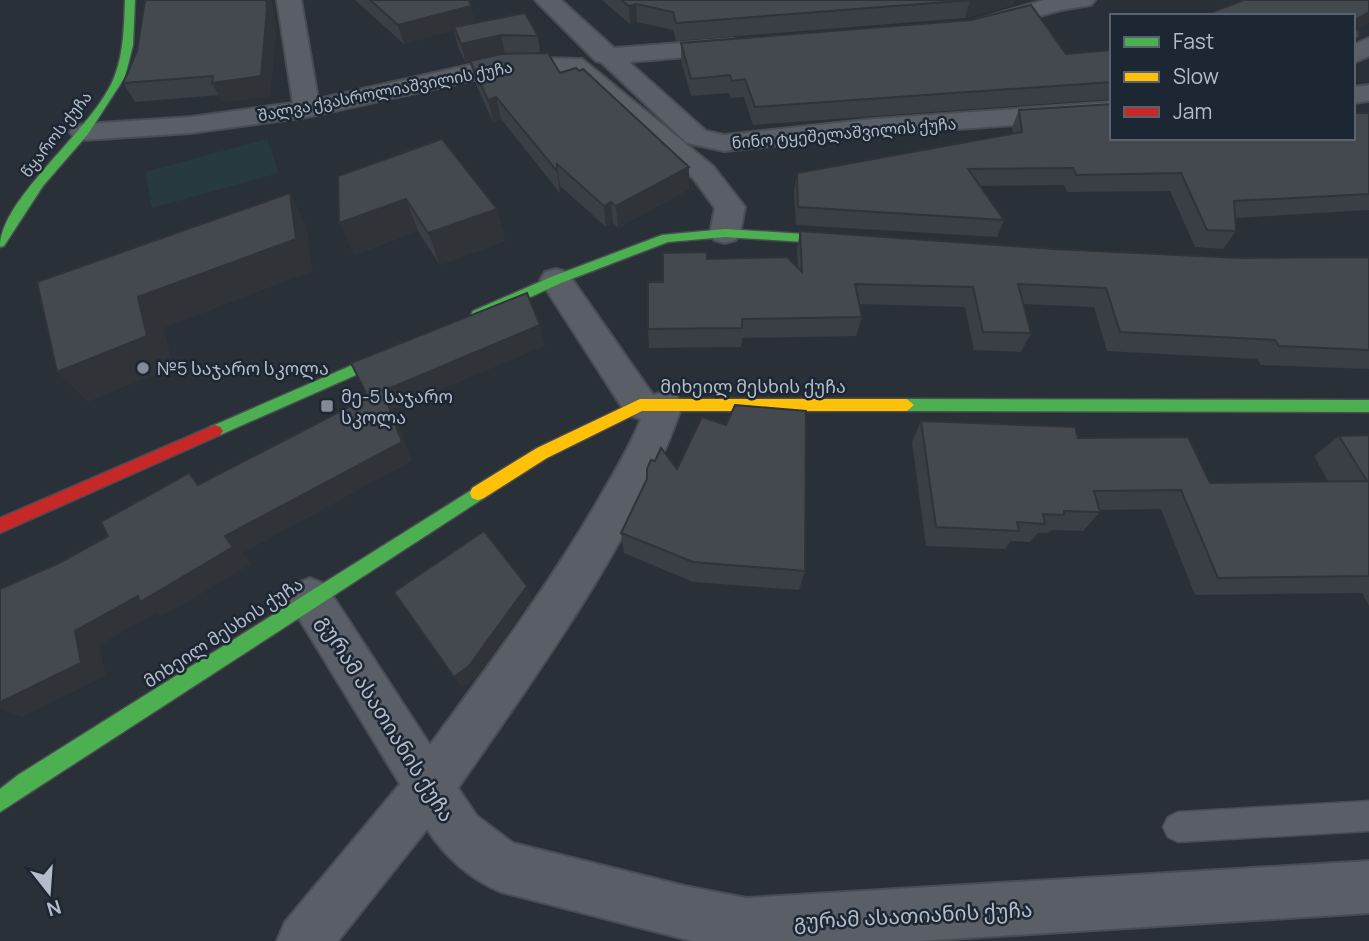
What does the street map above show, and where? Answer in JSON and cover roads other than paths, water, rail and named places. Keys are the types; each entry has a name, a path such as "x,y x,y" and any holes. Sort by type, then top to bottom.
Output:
{"street":[{"name":"წყაროს ქუჩა","path":"0,243 39,183 84,132 120,77 128,45 130,0"},
{"path":"289,0 307,109"},
{"name":"ნინო ტყეშელაშვილის ქუჩა","path":"547,0 696,138 724,143 873,122 1110,110"},
{"path":"966,28 984,26 1059,3 1083,0"},
{"path":"606,56 758,44"},
{"name":"შალვა ქვასროლიაშვილის ქუჩა","path":"84,132 191,125 307,109 505,65 573,64 703,172 730,207 724,233"},
{"path":"457,324 556,280 666,238 724,233 860,242"},
{"path":"303,941 430,786 536,637 593,547 649,447 652,405 556,280"},
{"path":"0,526 419,341"},
{"name":"მიხეილ მესხის ქუჩა","path":"0,802 13,788 542,453 652,405 1369,406"},
{"name":"გურამ ასათიანის ქუჩა","path":"310,598 459,834 501,866 685,913 746,925 1369,887"}],"lane":[{"path":"1178,827 1369,816"}],"place":[{"name":"№5 საჯარო სკოლა","path":"143,368"},
{"name":"მე-5 საჯარო სკოლა","path":"327,406"}]}
